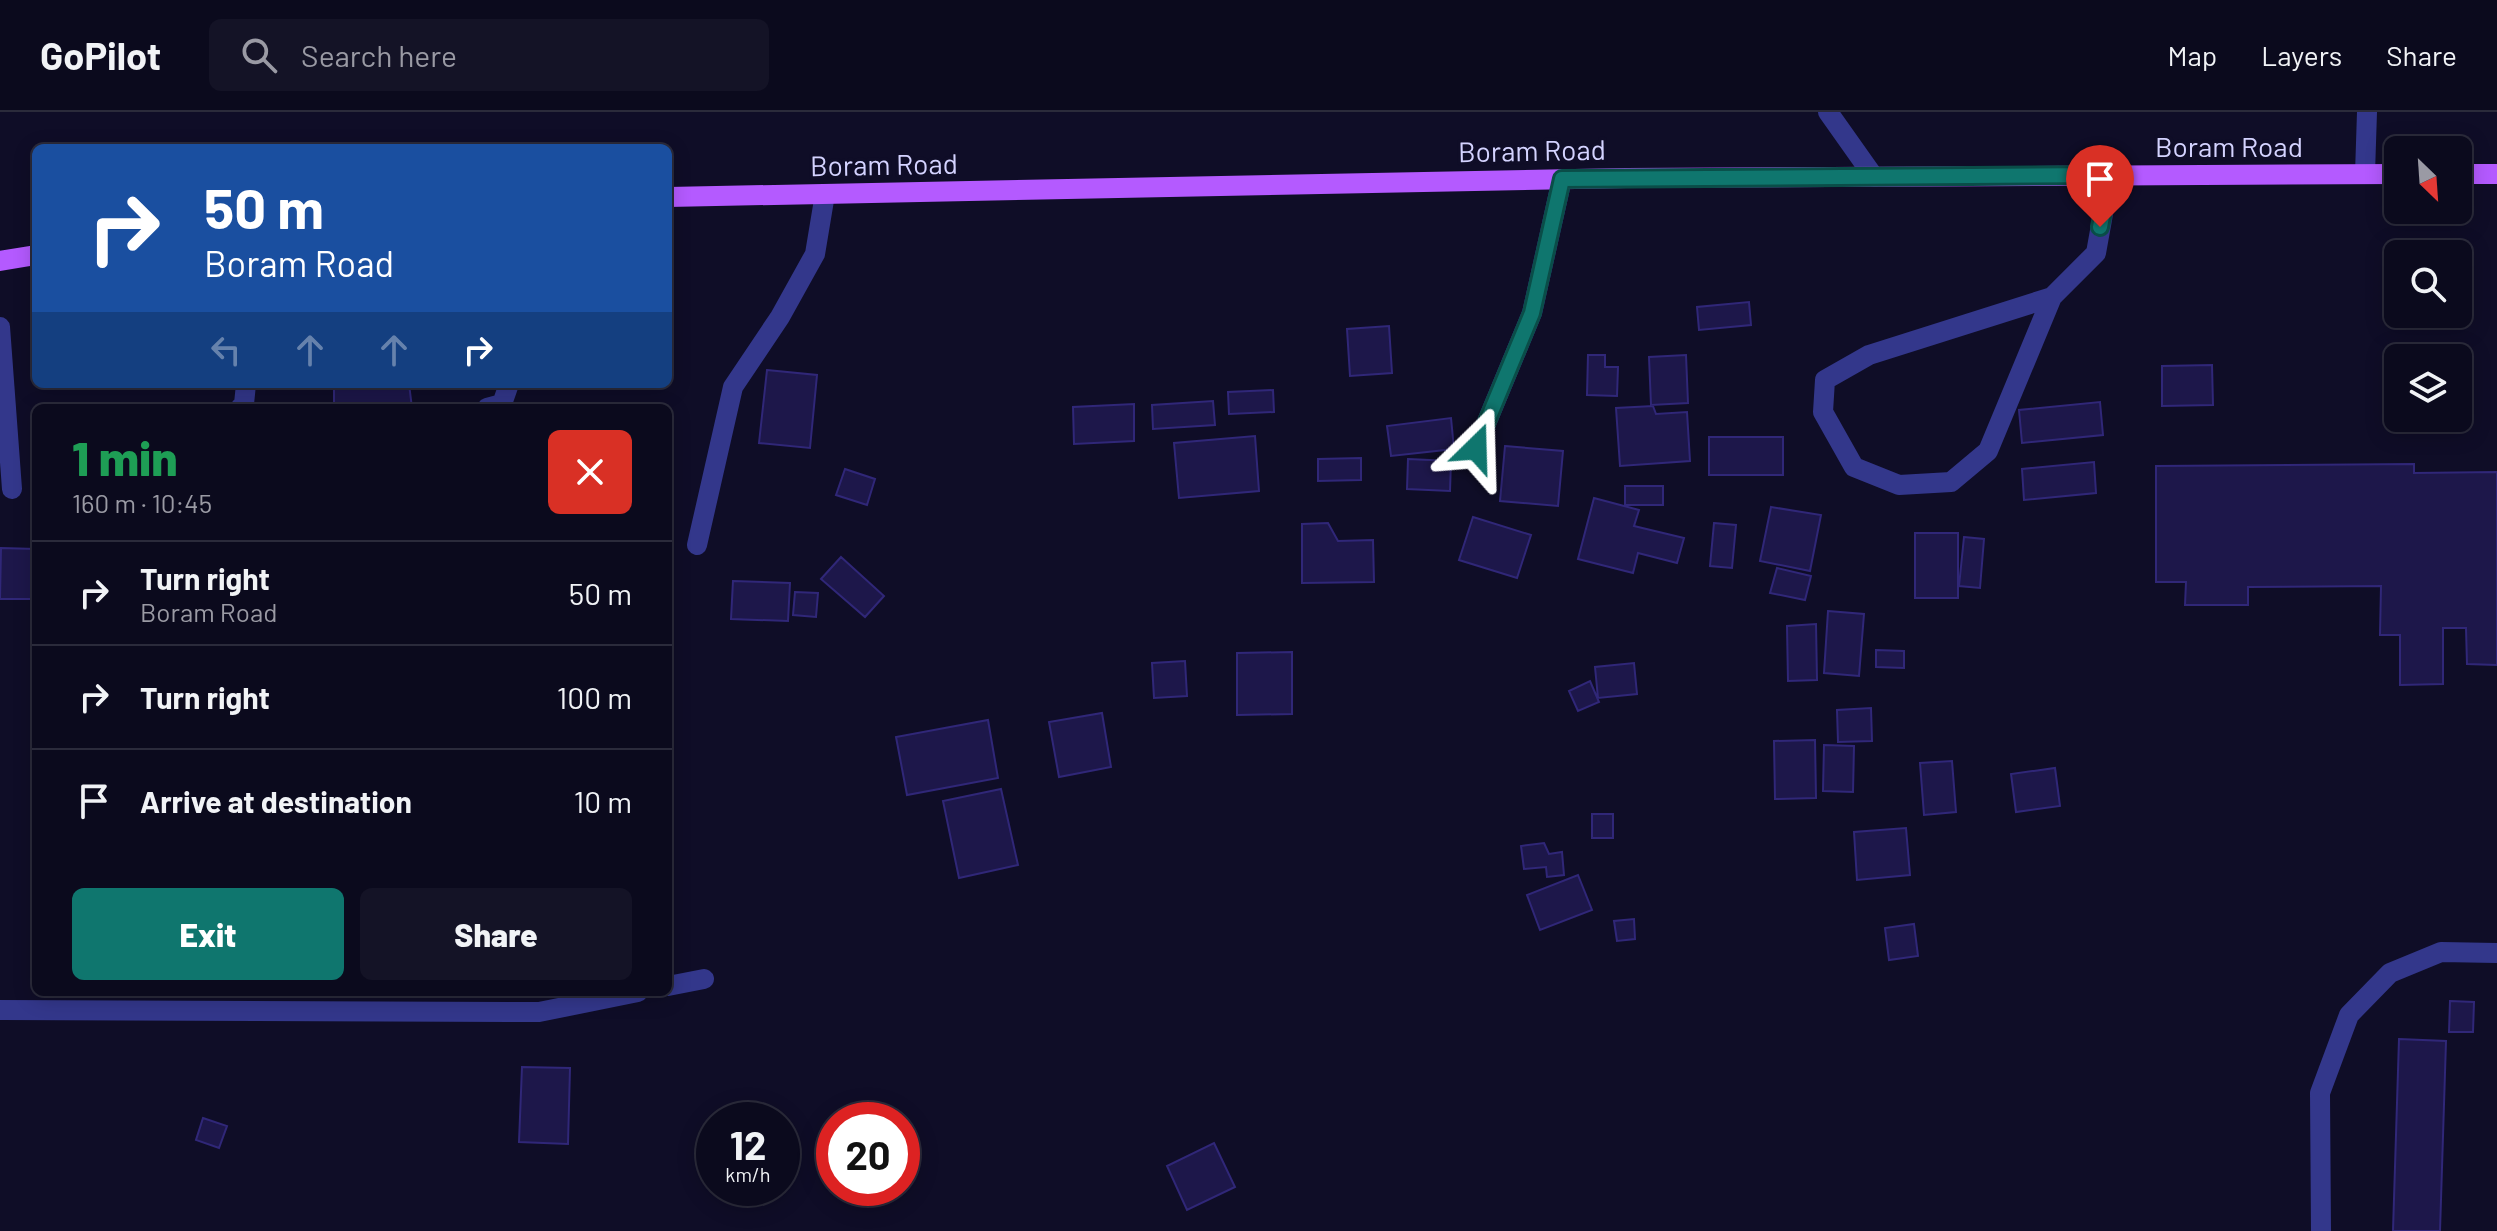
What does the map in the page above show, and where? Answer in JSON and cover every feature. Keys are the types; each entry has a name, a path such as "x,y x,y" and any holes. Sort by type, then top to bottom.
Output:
{"main road":[{"name":"Boram Road","path":"672,197 1562,179 2384,174"},
{"path":"2472,174 2497,174"},
{"path":"0,261 32,256"}],"street":[{"path":"1828,112 1874,177"},
{"path":"2365,174 2367,112"},
{"path":"2052,297 1869,355 1825,380 1823,412 1854,467 1899,485 1951,482 1988,451 2052,297 2096,253 2110,175"},
{"path":"1476,448 1532,313 1562,179"},
{"path":"697,545 733,387 780,317 815,254 825,194"},
{"path":"0,327 12,489"},
{"path":"2321,1231 2320,1093 2349,1015 2390,973 2441,952 2497,953"},
{"path":"672,985 704,979"},
{"path":"0,1010 539,1012 618,996"}],"building":[{"path":"1749,302 1751,325 1699,330 1697,307"},
{"path":"1389,326 1392,373 1350,376 1347,329"},
{"path":"1588,355 1605,355 1605,367 1618,367 1617,396 1587,395"},
{"path":"1686,355 1688,403 1651,405 1649,357"},
{"path":"2212,365 2213,405 2162,406 2162,366"},
{"path":"767,370 817,375 810,448 759,443"},
{"path":"334,388 410,388 412,404 334,404"},
{"path":"1273,390 1274,412 1229,414 1228,392"},
{"path":"1213,401 1215,425 1153,429 1152,405"},
{"path":"2100,402 2103,435 2022,443 2019,410"},
{"path":"1134,404 1134,441 1074,444 1073,407"},
{"path":"1653,406 1656,414 1687,412 1690,461 1620,466 1616,408"},
{"path":"1451,418 1454,449 1391,456 1387,426"},
{"path":"1255,436 1259,491 1179,498 1174,443"},
{"path":"1709,437 1783,437 1783,475 1709,475"},
{"path":"1505,446 1563,451 1558,506 1500,501"},
{"path":"1361,458 1361,480 1318,481 1318,459"},
{"path":"1408,459 1451,461 1450,491 1407,489"},
{"path":"2094,462 2096,493 2024,500 2022,469"},
{"path":"2414,464 2414,473 2497,472 2497,665 2467,664 2466,628 2443,628 2443,684 2400,685 2400,635 2380,635 2381,586 2248,587 2248,605 2185,605 2186,582 2156,582 2156,466"},
{"path":"845,469 875,479 867,505 836,495"},
{"path":"1625,486 1663,486 1663,505 1625,505"},
{"path":"1594,498 1639,510 1634,526 1684,538 1677,563 1638,553 1633,573 1578,559"},
{"path":"1771,507 1821,515 1810,571 1760,561"},
{"path":"1473,517 1531,535 1517,578 1459,560"},
{"path":"1328,523 1338,541 1373,540 1374,582 1302,583 1302,524"},
{"path":"1714,523 1736,525 1732,568 1710,566"},
{"path":"1915,533 1958,533 1958,598 1915,598"},
{"path":"1964,537 1984,539 1980,588 1959,586"},
{"path":"1,548 32,549 32,599 0,599"},
{"path":"841,557 884,596 865,617 821,579"},
{"path":"1777,568 1811,576 1805,600 1770,593"},
{"path":"733,581 790,583 788,621 731,619"},
{"path":"795,592 818,593 816,617 793,615"},
{"path":"1828,611 1864,614 1859,676 1824,673"},
{"path":"1816,624 1817,680 1788,681 1787,626"},
{"path":"1876,650 1904,651 1904,668 1876,667"},
{"path":"1292,652 1292,714 1237,715 1237,653"},
{"path":"1185,661 1187,696 1154,698 1152,663"},
{"path":"1634,663 1637,694 1598,698 1595,667"},
{"path":"1590,681 1599,702 1578,711 1569,691"},
{"path":"1871,708 1872,741 1838,742 1837,710"},
{"path":"1102,713 1111,767 1059,777 1049,722"},
{"path":"988,720 998,778 907,795 896,737"},
{"path":"1815,740 1816,798 1775,799 1774,741"},
{"path":"1824,745 1854,746 1853,792 1823,791"},
{"path":"1952,761 1956,812 1924,815 1920,763"},
{"path":"2055,768 2060,806 2016,812 2011,774"},
{"path":"1001,789 1018,865 959,878 943,801"},
{"path":"1592,814 1613,814 1613,838 1592,838"},
{"path":"1906,828 1910,875 1857,880 1854,832"},
{"path":"1544,843 1549,854 1562,852 1564,875 1547,877 1546,867 1524,869 1521,846"},
{"path":"1578,875 1592,910 1540,930 1527,895"},
{"path":"1634,919 1635,939 1617,941 1614,921"},
{"path":"1914,924 1918,956 1889,960 1885,928"},
{"path":"2450,1001 2474,1002 2473,1032 2449,1032"},
{"path":"2399,1039 2446,1041 2440,1231 2393,1231"},
{"path":"522,1067 570,1068 568,1144 519,1142"},
{"path":"203,1118 227,1126 219,1148 196,1140"},
{"path":"1214,1143 1235,1187 1187,1210 1167,1166"}],"route":[{"path":"1476,448 1532,313 1562,179 2110,175 2100,227"}]}
